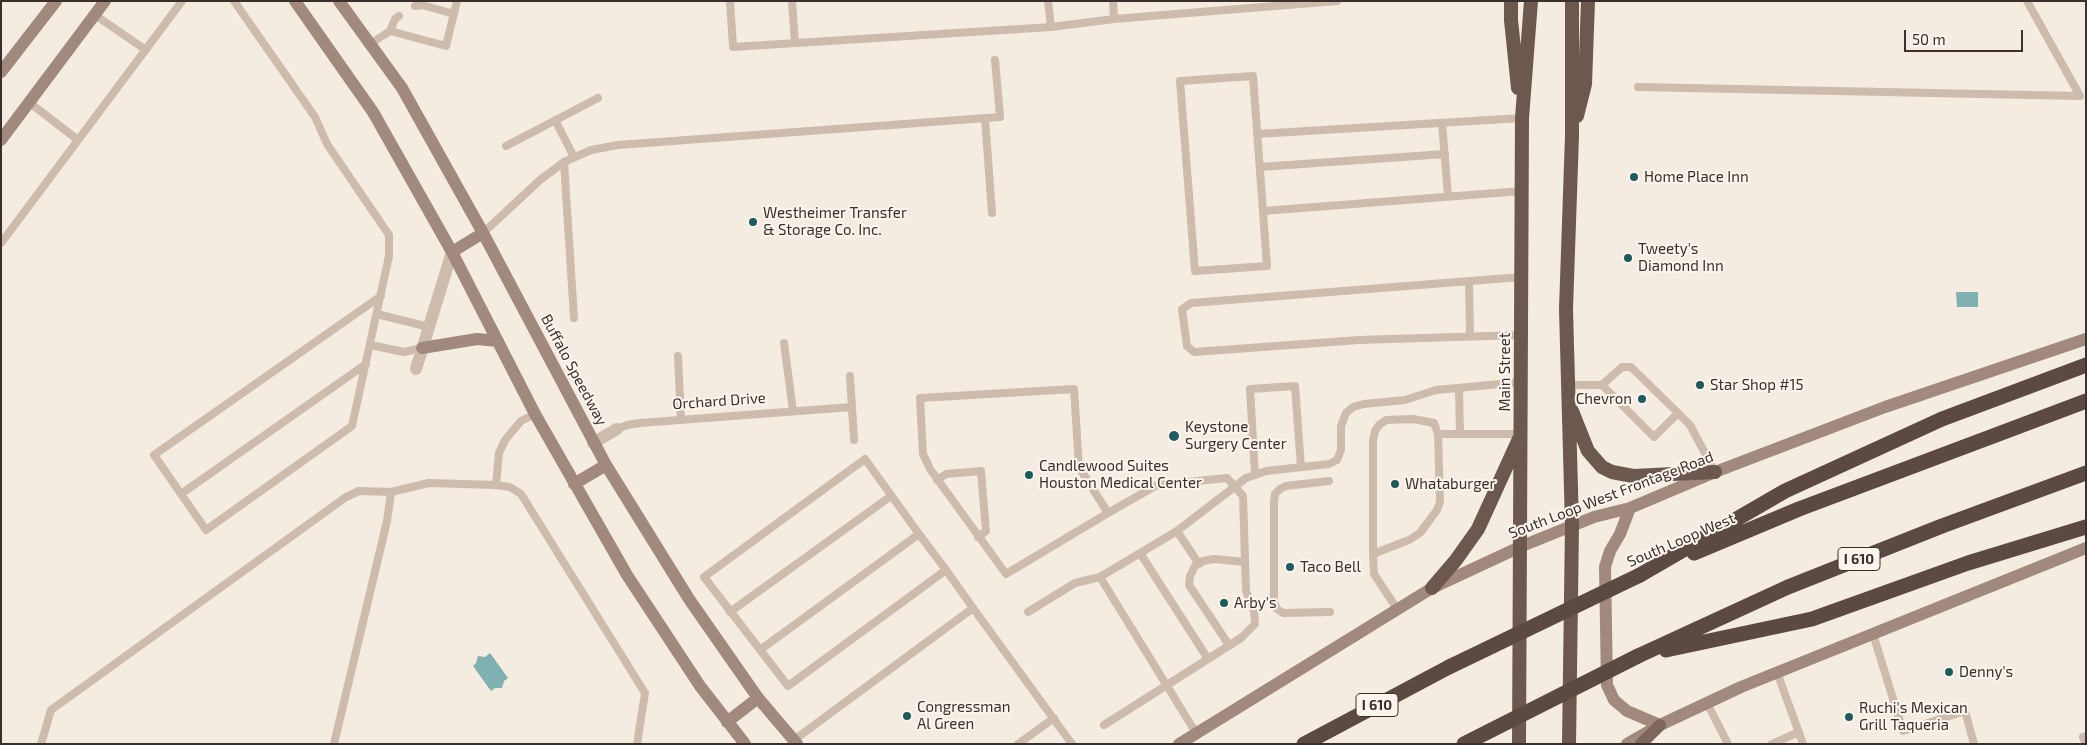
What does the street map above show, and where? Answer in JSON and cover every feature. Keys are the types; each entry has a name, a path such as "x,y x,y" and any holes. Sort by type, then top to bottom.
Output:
{"highway":[{"path":"1511,1 1511,20 1522,118"},
{"name":"Main Street","path":"1520,744 1522,118 1532,1"},
{"path":"1569,744 1572,525 1566,308 1572,136 1572,1"},
{"path":"1572,136 1585,84 1588,1"},
{"path":"1640,575 1784,491 1942,420 2086,365"},
{"name":"South Loop West","path":"1304,744 1449,666 1640,575 1808,506 2086,402"},
{"path":"1569,403 1588,451 1602,467 1612,472 1633,476 1715,472"},
{"path":"1432,588 1456,560 1478,529 1522,434"},
{"name":"I 610","path":"1464,744 1638,656 1788,588 1942,526 2086,473"},
{"path":"1638,656 1812,619 1968,563 2086,527"}],"main road":[{"path":"1,72 56,1"},
{"path":"1,140 105,1"},
{"path":"295,1 373,112 452,252 535,414 642,600 745,744"},
{"name":"Buffalo Speedway","path":"339,1 402,88 483,234 606,466 689,599 758,698 795,742"},
{"path":"452,252 483,234"},
{"path":"422,348 477,339 498,342"},
{"name":"South Loop West Frontage Road","path":"1179,744 1432,588 1522,546 1594,517 1630,508 1715,472 1885,407 2086,339"},
{"path":"574,484 606,466"},
{"path":"1630,508 1620,534 1610,551 1605,567 1607,685 1614,700 1627,711 1660,725"},
{"path":"1627,744 1660,725 1777,672 2086,548"},
{"path":"728,722 758,698"},
{"path":"1641,744 1660,725"}],"street":[{"path":"416,369 452,252"},
{"name":"Orchard Drive","path":"594,443 617,430"}],"lane":[{"path":"1,243 182,1"},
{"path":"234,1 315,117 327,144 389,235 390,256 352,426 206,530 154,456 381,296"},
{"path":"390,31 446,46 457,1"},
{"path":"730,1 733,47 1051,27 1337,1"},
{"path":"792,1 795,43"},
{"path":"1048,1 1051,27"},
{"path":"1112,1 1114,20"},
{"path":"1638,87 2080,96 2027,1"},
{"path":"415,6 422,5 454,14"},
{"path":"95,14 146,50"},
{"path":"370,44 390,31 395,19 399,16"},
{"path":"483,234 540,180 564,162 591,150 618,145 1000,117 995,60"},
{"path":"1253,76 1257,134 1267,266 1195,271 1180,81 1253,76"},
{"path":"506,146 598,98"},
{"path":"30,103 78,140"},
{"path":"985,118 992,213"},
{"path":"1257,134 1522,118"},
{"path":"555,120 574,157"},
{"path":"1442,123 1448,196"},
{"path":"1260,166 1445,154"},
{"path":"564,162 574,318"},
{"path":"1263,211 1522,191"},
{"path":"1521,277 1191,303 1182,309 1187,346 1194,352 1359,340 1521,335"},
{"path":"1469,281 1470,336"},
{"path":"377,314 429,327"},
{"path":"784,343 793,411"},
{"path":"370,345 404,352 422,348"},
{"path":"678,356 681,420"},
{"path":"181,494 366,364"},
{"path":"1602,385 1622,367 1632,367 1690,425 1715,472"},
{"path":"850,376 854,440"},
{"path":"1028,612 1075,583 1100,577 1177,531 1246,478 1266,471 1330,464 1337,460 1341,450 1341,426 1346,414 1354,408 1364,404 1405,400 1436,390 1522,382"},
{"path":"1568,384 1602,385 1654,437 1678,413"},
{"path":"1255,475 1250,389 1295,386 1300,467"},
{"path":"1459,388 1460,434"},
{"path":"1104,725 1249,632 1255,624 1254,611 1246,591 1243,496 1227,478 1157,484 1006,574 930,469 923,454 920,398 1074,389 1080,467 1108,513"},
{"name":"Orchard Drive","path":"617,430 627,425 640,423 852,407"},
{"path":"496,485 499,453 505,440 521,421 535,414"},
{"path":"1373,554 1409,540 1420,533 1437,510 1440,502 1438,434 1434,423 1413,419 1386,420 1375,431 1373,440 1373,554 1374,574 1397,609"},
{"path":"1438,434 1522,434"},
{"path":"946,570 788,686 704,577 864,459 946,570 1072,744"},
{"path":"937,480 946,474 981,472 986,531 978,537"},
{"path":"1329,481 1286,486 1280,488 1275,494 1274,602 1277,609 1283,612 1330,612"},
{"path":"41,744 51,710 346,497 359,491 390,492 429,483 496,485 510,487 521,494 645,693 637,744"},
{"path":"334,744 387,521 390,492"},
{"path":"730,612 891,496"},
{"path":"1177,531 1199,564"},
{"path":"760,650 919,534"},
{"path":"1140,553 1208,659"},
{"path":"1229,645 1189,584 1190,576 1195,566 1214,559 1245,562"},
{"path":"1100,577 1196,733"},
{"path":"795,742 973,608"},
{"path":"1873,634 1903,731 1965,711 1974,744"},
{"path":"1777,672 1803,744"},
{"path":"1707,703 1728,744"},
{"path":"1018,744 1054,718"},
{"path":"1772,744 1799,732"},
{"path":"2086,736 2083,737 2086,744"}],"water":[{"path":"1956,292 1978,292 1978,307 1957,307"},
{"path":"490,653 508,678 504,681 502,688 495,688 491,691 473,666 478,656 485,657"}],"place":[{"name":"Home Place Inn","path":"1634,177"},
{"name":"Westheimer Transfer & Storage Co. Inc.","path":"753,222"},
{"name":"Tweety's Diamond Inn","path":"1628,258"},
{"name":"Star Shop #15","path":"1700,385"},
{"name":"Chevron","path":"1642,399"},
{"name":"Keystone Surgery Center","path":"1174,436"},
{"name":"Candlewood Suites Houston Medical Center","path":"1029,475"},
{"name":"Whataburger","path":"1395,484"},
{"name":"Taco Bell","path":"1290,567"},
{"name":"Arby's","path":"1224,603"},
{"name":"Denny's","path":"1949,672"},
{"name":"Congressman Al Green","path":"907,716"},
{"name":"Ruchi's Mexican Grill Taqueria","path":"1849,717"}]}
